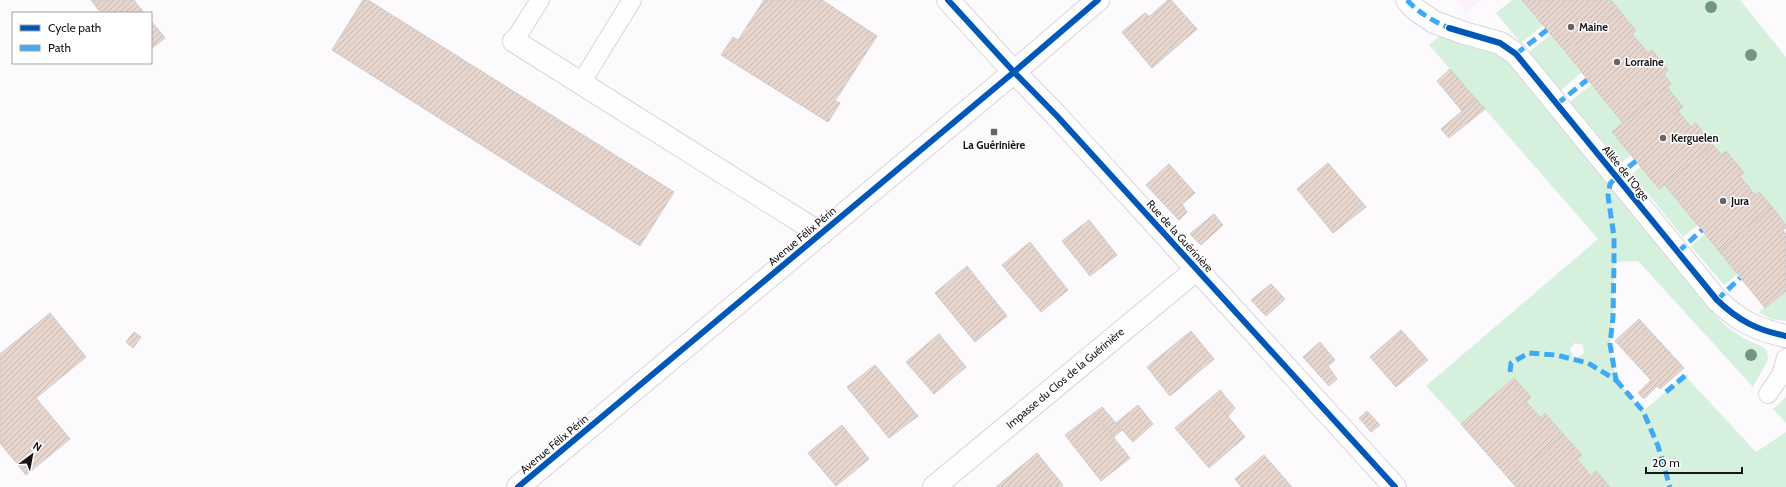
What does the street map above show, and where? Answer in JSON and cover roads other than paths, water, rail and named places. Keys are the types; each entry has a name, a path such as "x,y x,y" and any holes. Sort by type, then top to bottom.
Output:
{"street":[{"name":"Rue de la Guérinière","path":"948,0 1014,72 1057,116 1395,487"},
{"name":"Avenue Félix Périn","path":"518,487 1098,0"},
{"name":"Allée de l'Orge","path":"1407,0 1414,8 1434,22 1500,43 1516,54 1717,300 1737,318 1750,325 1764,332 1786,336"},
{"path":"514,41 821,234"},
{"name":"Impasse du Clos de la Guérinière","path":"934,487 1196,270"}],"lane":[{"path":"514,41 540,0"},
{"path":"581,83 632,0"},
{"path":"1768,394 1781,375 1786,358"}],"place":[{"name":"Maine","path":"1571,27"},
{"name":"Lorraine","path":"1617,62"},
{"name":"La Guérinière","path":"994,132"},
{"name":"Kerguelen","path":"1663,138"},
{"name":"Jura","path":"1723,201"}]}
